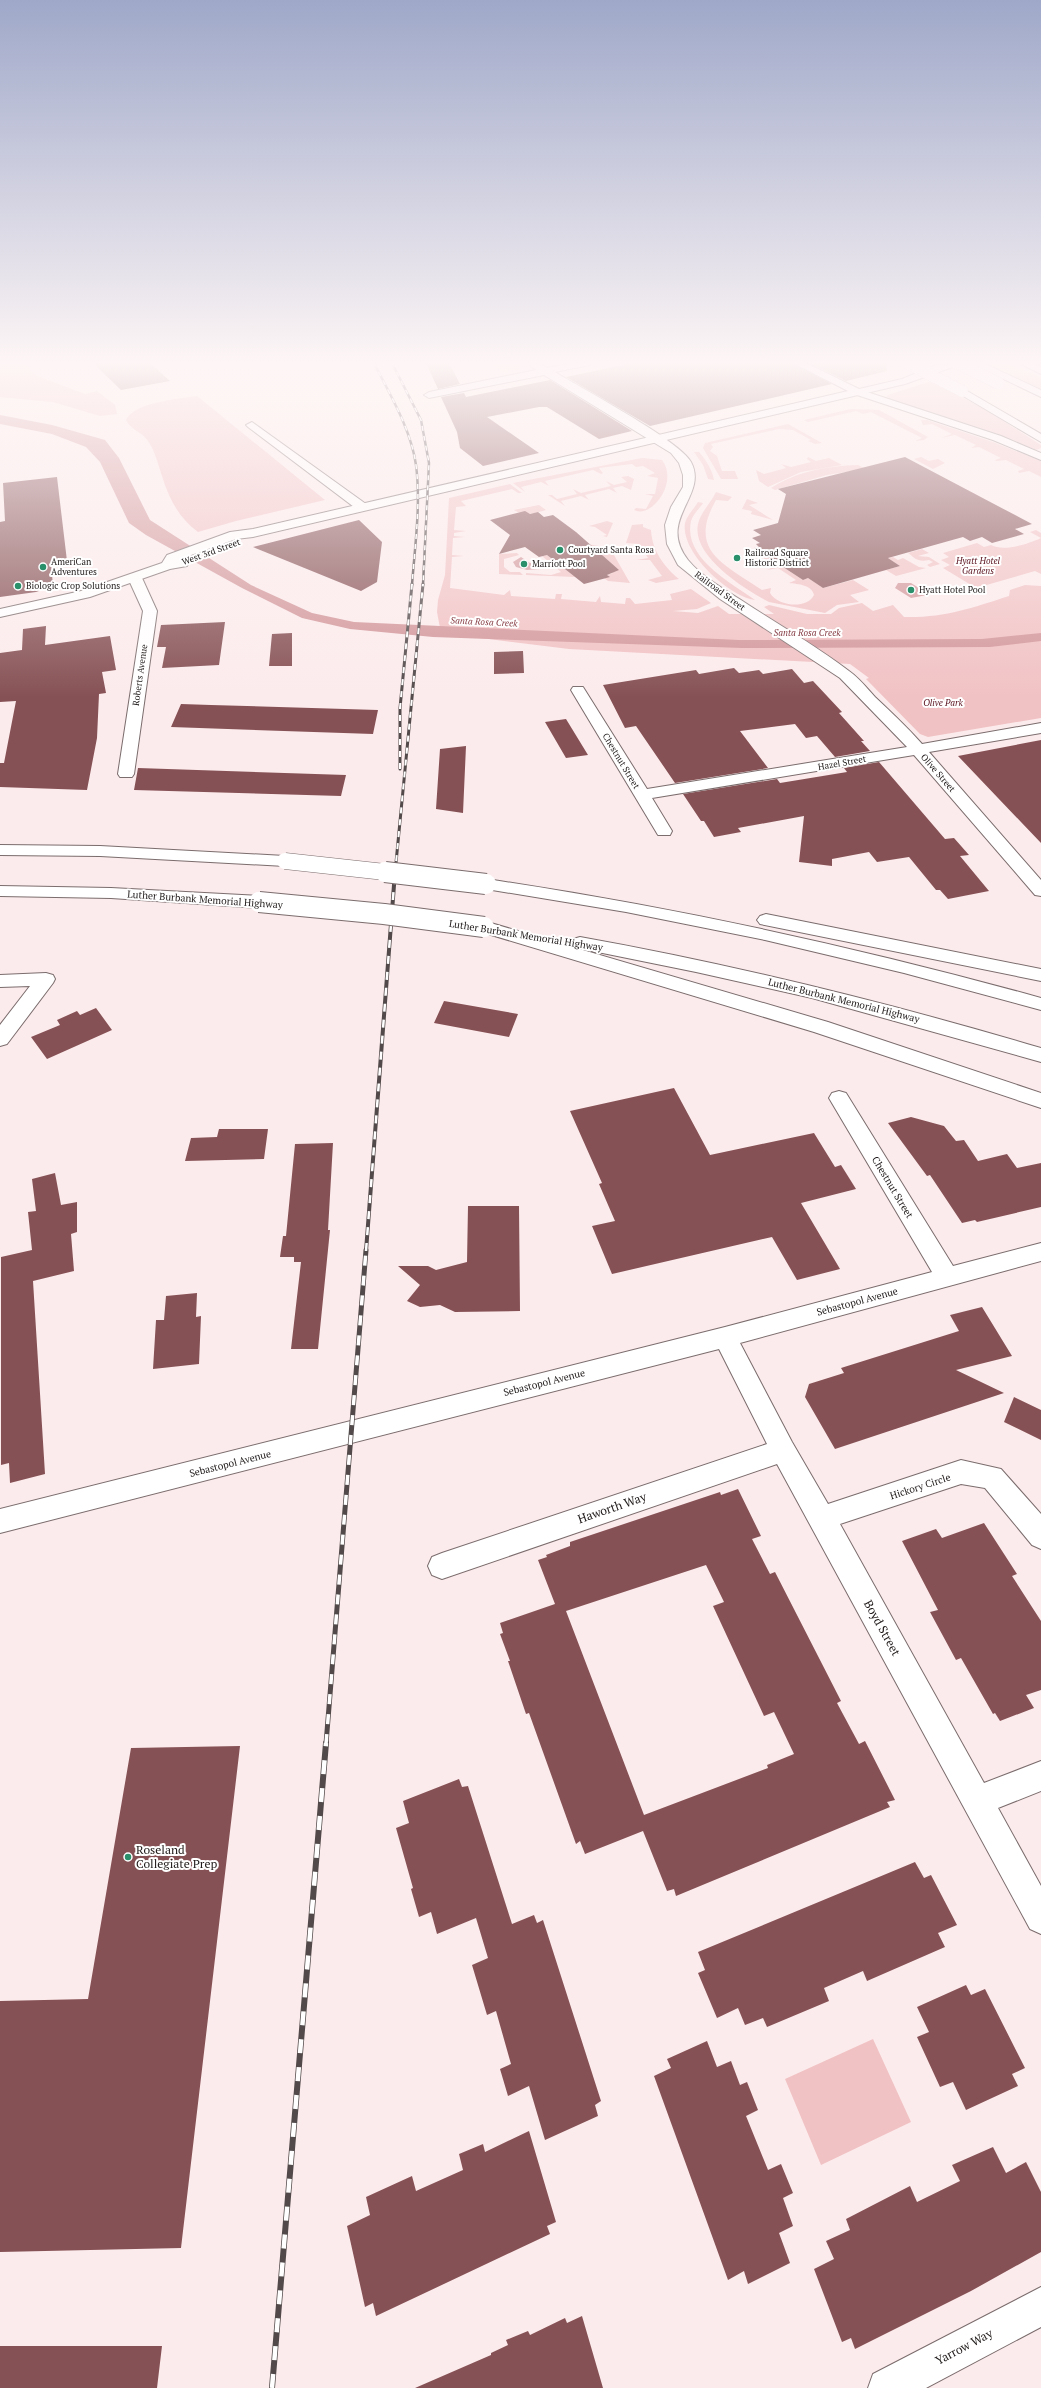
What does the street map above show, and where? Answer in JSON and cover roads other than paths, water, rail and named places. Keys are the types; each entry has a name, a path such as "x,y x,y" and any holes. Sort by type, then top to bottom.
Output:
{"main road":[{"path":"318,474 362,507"},
{"name":"West 3rd Street","path":"0,613 65,599 135,578 167,566 185,563 244,540 253,533 500,474"},
{"name":"Railroad Street","path":"689,474 690,487 677,507 671,525 671,534 677,553 683,562 702,580 826,663"},
{"name":"Roberts Avenue","path":"126,774 150,611 135,578"},
{"name":"Olive Street","path":"826,663 845,675 868,696 918,749 1041,891"},
{"name":"Chestnut Street","path":"578,690 664,831"},
{"name":"Hazel Street","path":"642,795 1041,728"},
{"path":"0,837 40,840 150,853"},
{"path":"0,850 150,853 285,861 486,884 612,904 705,921 860,955 1039,1003"},
{"name":"Luther Burbank Memorial Highway","path":"0,891 111,893 259,902 384,914 484,928 629,952 769,981 872,1006 1041,1055"},
{"path":"612,904 773,921 1032,974"},
{"path":"484,928 821,1027 1041,1101"},
{"path":"0,981 46,980 0,1039"},
{"name":"Chestnut Street","path":"839,1098 947,1276"},
{"name":"Sebastopol Avenue","path":"0,1521 725,1337 947,1276 1041,1252"},
{"name":"Boyd Street","path":"725,1337 783,1450 822,1518 1041,1918"},
{"name":"Haworth Way","path":"442,1566 783,1450"},
{"name":"Hickory Circle","path":"822,1518 961,1472 992,1476 1024,1513 1041,1536"},
{"path":"978,1802 1041,1776"},
{"name":"Yarrow Way","path":"887,2388 1041,2306"}],"railway":[{"path":"412,585 418,510 417,474"},
{"path":"423,585 428,474"},
{"path":"400,769 400,708 412,584"},
{"path":"395,873 423,584"},
{"path":"366,1251 395,872"},
{"path":"326,1744 366,1250"},
{"path":"272,2388 326,1743"}],"place":[{"name":"Courtyard Santa Rosa","path":"560,550"},
{"name":"Railroad Square Historic District","path":"737,558"},
{"name":"Marriott Pool","path":"524,564"},
{"name":"AmeriCan Adventures","path":"43,567"},
{"name":"Biologic Crop Solutions","path":"18,586"},
{"name":"Hyatt Hotel Pool","path":"911,590"},
{"name":"Roseland Collegiate Prep","path":"128,1857"}],"park label":[{"name":"Hyatt Hotel Gardens","path":"978,566"},
{"name":"Olive Park","path":"943,703"}],"water label":[{"name":"Santa Rosa Creek","path":"484,622"},
{"name":"Santa Rosa Creek","path":"807,633"}]}
